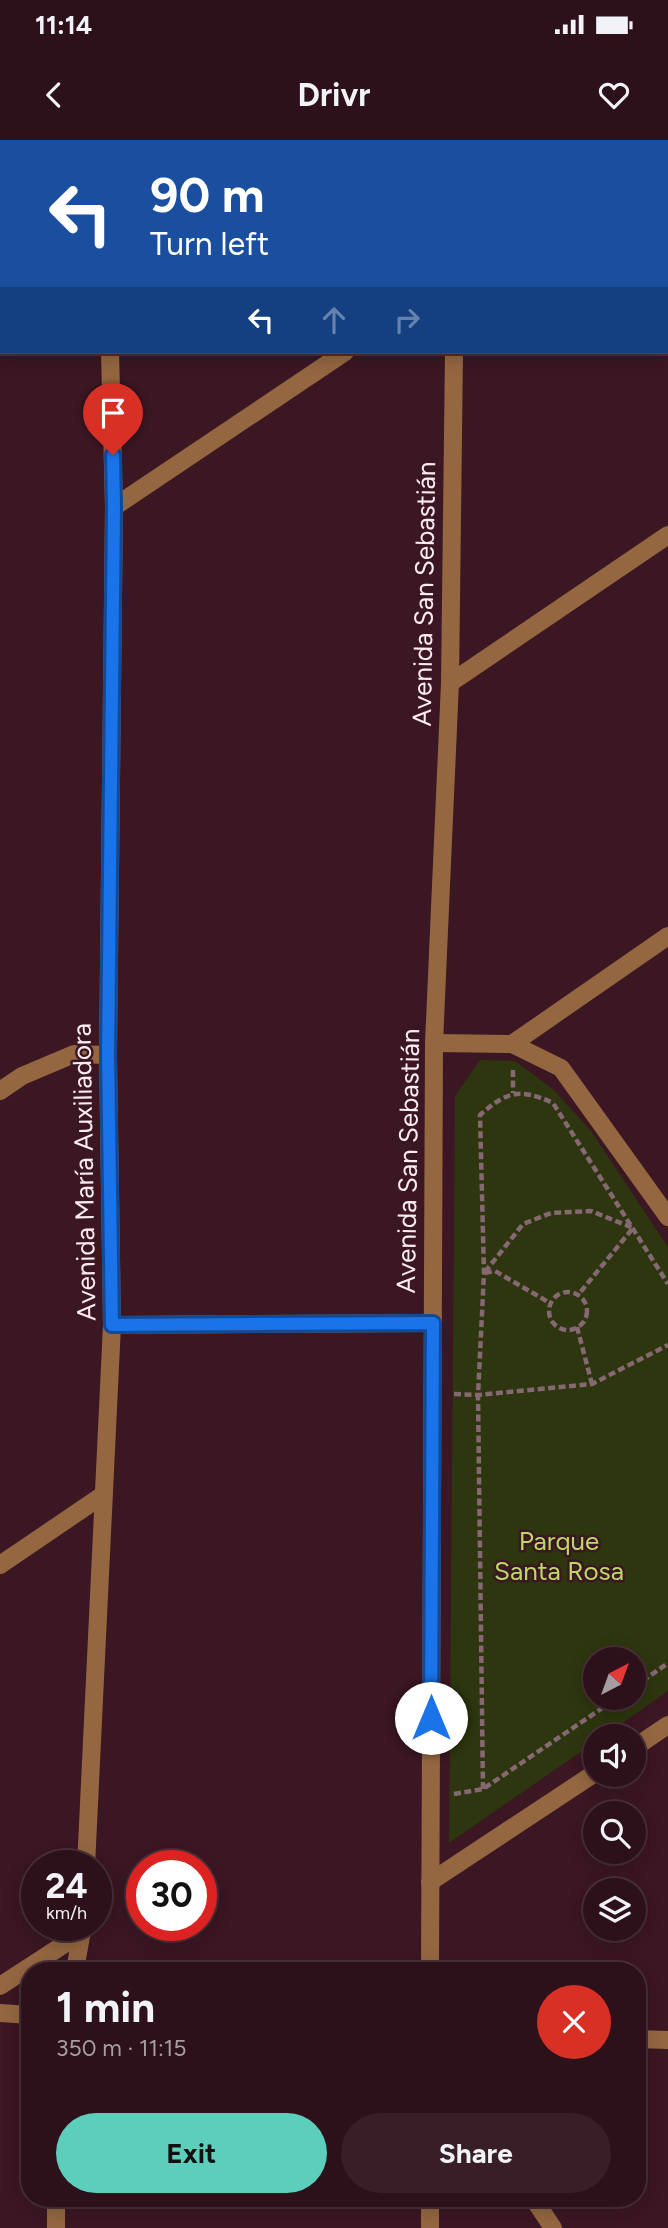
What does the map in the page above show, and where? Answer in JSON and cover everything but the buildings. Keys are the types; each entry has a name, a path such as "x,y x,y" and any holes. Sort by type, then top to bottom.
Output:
{"street":[{"name":"Avenida María Auxiliadora","path":"87,1850 112,1325 108,1055 114,507 110,354"},
{"path":"114,507 342,354"},
{"name":"Avenida San Sebastián","path":"430,1962 434,1043 450,684 454,354"},
{"path":"450,684 668,535"},
{"path":"512,1044 668,936"},
{"path":"434,1043 512,1044 561,1068 668,1217"},
{"path":"0,1091 22,1076 74,1054 108,1055"},
{"path":"112,1325 433,1323"},
{"path":"0,1565 103,1495"},
{"path":"646,1740 668,1725"},
{"path":"430,1882 583,1781"},
{"path":"34,1962 64,1941"},
{"path":"77,1962 81,1941"},
{"path":"0,1986 21,1971"},
{"path":"0,2013 21,2014"},
{"path":"646,2039 668,2040"},
{"path":"56,2228 57,2207"},
{"path":"430,2207 430,2228"},
{"path":"539,2207 553,2228"}],"path":[{"path":"599,1710 483,1789 478,1395 484,1273 480,1115 496,1101 513,1093 533,1094 553,1103 668,1284"},
{"path":"484,1273 523,1224 551,1213 591,1211 633,1228"},
{"path":"578,1294 633,1228"},
{"path":"484,1273 495,1271 550,1303"},
{"path":"564,1292 578,1294 584,1300 587,1313 582,1324 565,1329 553,1323 550,1303 558,1294 564,1292"},
{"path":"577,1327 592,1384"},
{"path":"433,1394 478,1395 592,1384 668,1345"},
{"path":"646,1679 668,1663"}],"green space":[{"name":"Parque Santa Rosa","path":"480,1060 515,1061 554,1090 591,1131 668,1247 668,1691 646,1706 646,1647 583,1647 583,1710 641,1710 621,1724 583,1724 583,1750 449,1843 455,1096"}],"route":[{"path":"113,455 108,1055 112,1325 433,1323 431,1718"}]}
